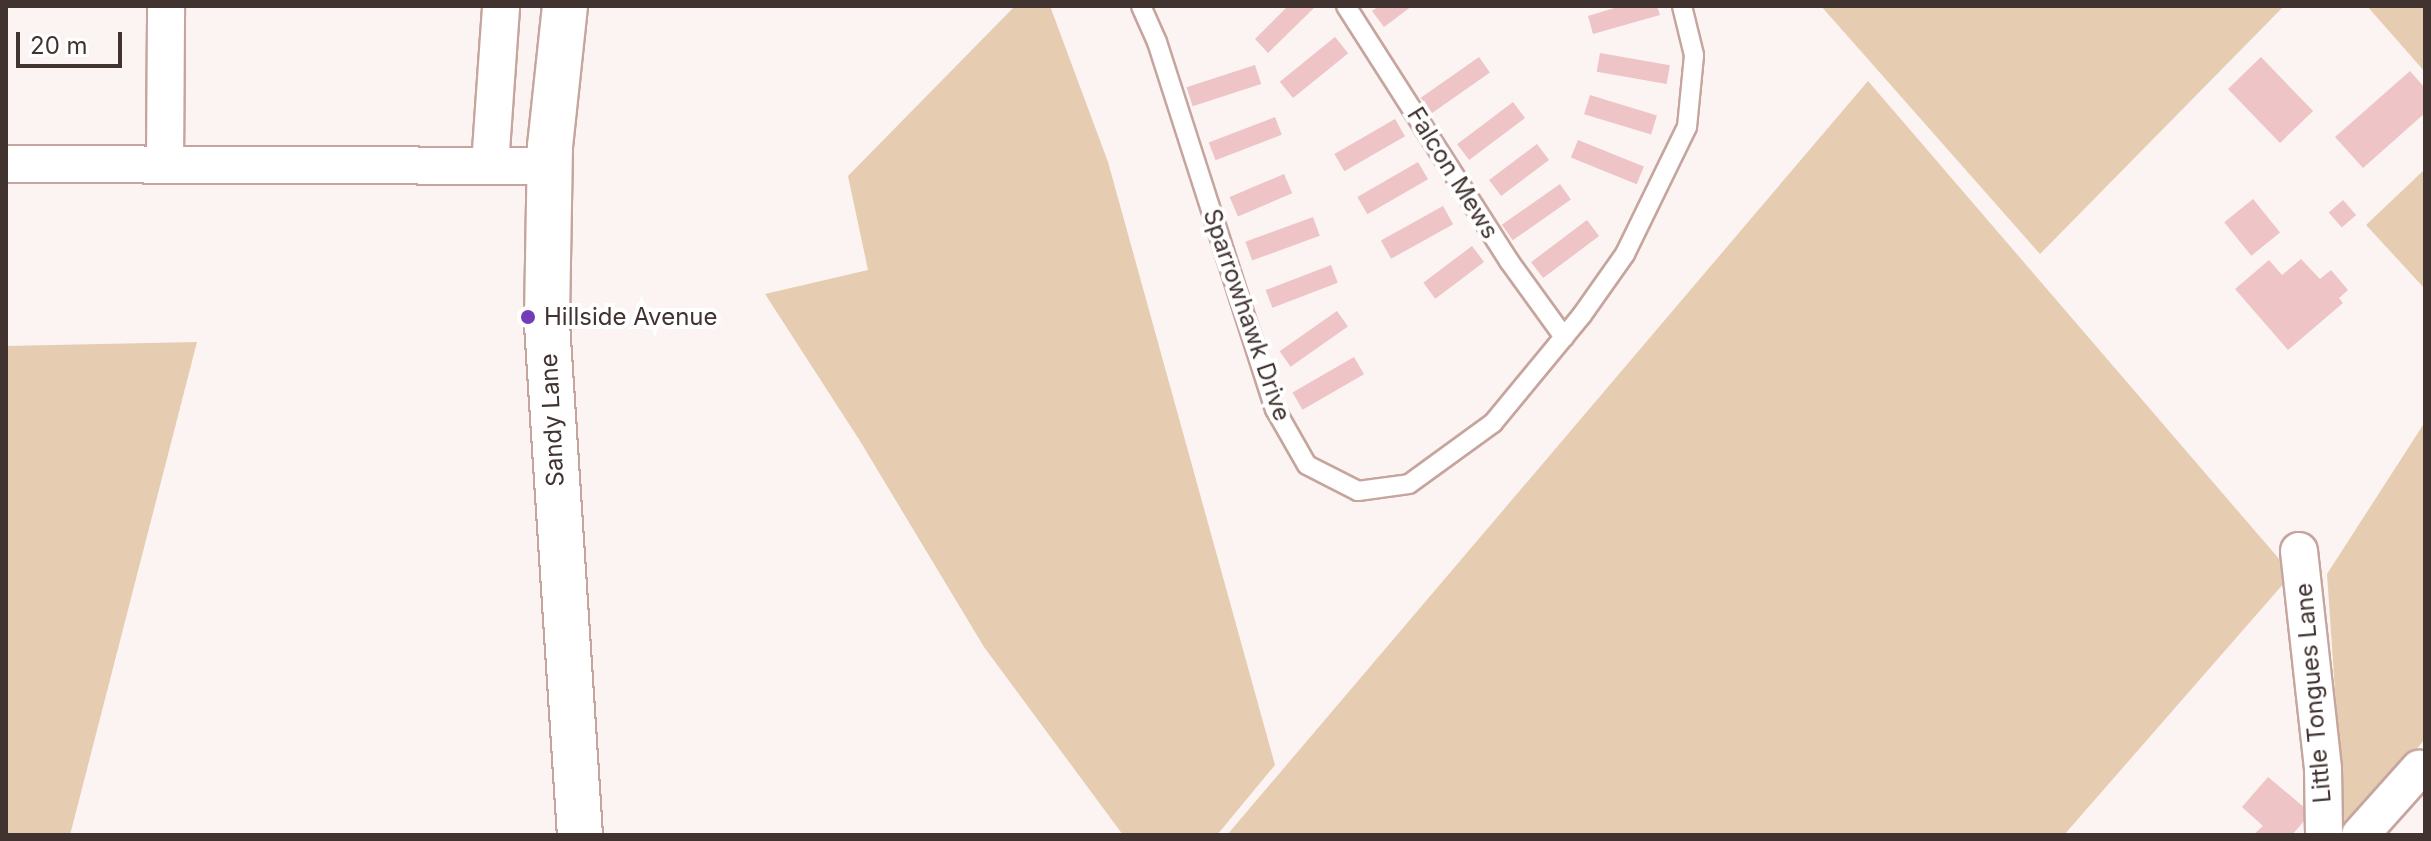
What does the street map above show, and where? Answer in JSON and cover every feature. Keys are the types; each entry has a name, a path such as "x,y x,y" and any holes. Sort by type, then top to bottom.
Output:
{"main road":[{"name":"Sandy Lane","path":"565,6 555,76 549,166 549,386 580,835"}],"street":[{"path":"165,164 166,6"},
{"path":"490,165 501,6"},
{"path":"6,164 549,166"},
{"name":"Little Tongues Lane","path":"2299,551 2323,769 2324,835"},
{"path":"2360,835 2419,769"}],"lane":[{"name":"Sparrowhawk Drive","path":"1141,6 1157,42 1275,409 1307,465 1358,491 1409,484 1493,423 1564,337 1625,254 1687,127 1694,55 1682,6"},
{"name":"Falcon Mews","path":"1346,6 1509,261 1564,337"}],"shaded area":[{"path":"1015,6 1050,6 1108,162 1275,765 1217,835 1123,835 984,647 860,441 765,294 868,270 848,176"},
{"path":"1821,6 2284,6 2040,254"},
{"path":"2367,6 2425,6 2425,72"},
{"path":"1868,81 2292,574 2064,835 1227,835"},
{"path":"2425,169 2425,289 2366,225"},
{"path":"197,342 70,835 6,835 6,346"},
{"path":"2425,422 2425,739 2345,835 2327,574"}],"building":[{"path":"1288,6 1316,6 1268,53 1255,39"},
{"path":"1379,6 1412,6 1384,27 1372,11"},
{"path":"1621,6 1657,6 1660,15 1593,34 1588,16"},
{"path":"1335,37 1348,53 1293,98 1280,82"},
{"path":"1600,53 1670,65 1667,84 1597,72"},
{"path":"1479,57 1490,73 1432,113 1421,98"},
{"path":"2261,57 2313,111 2280,143 2228,89"},
{"path":"1255,65 1261,84 1193,106 1187,87"},
{"path":"2410,71 2425,88 2425,113 2363,168 2335,137"},
{"path":"1590,95 1657,115 1651,135 1584,114"},
{"path":"1513,102 1525,118 1469,160 1457,144"},
{"path":"1275,117 1282,135 1216,160 1209,142"},
{"path":"1395,119 1405,136 1344,171 1334,154"},
{"path":"1578,140 1644,167 1637,184 1571,158"},
{"path":"1537,144 1549,160 1501,196 1489,180"},
{"path":"1418,162 1428,179 1367,214 1357,197"},
{"path":"1284,174 1292,193 1238,216 1230,197"},
{"path":"1560,184 1571,200 1513,240 1502,225"},
{"path":"2253,199 2280,232 2251,256 2224,222"},
{"path":"2343,200 2356,215 2342,228 2329,212"},
{"path":"1443,206 1453,224 1391,259 1381,240"},
{"path":"1313,217 1320,236 1252,260 1245,242"},
{"path":"1587,220 1599,236 1543,278 1531,262"},
{"path":"1472,246 1484,262 1435,299 1423,283"},
{"path":"2301,259 2320,279 2331,270 2348,290 2339,298 2343,303 2288,350 2235,289 2269,260 2282,275"},
{"path":"1331,265 1338,283 1272,308 1266,290"},
{"path":"1337,311 1348,327 1291,367 1280,351"},
{"path":"1354,357 1364,374 1303,410 1293,392"},
{"path":"2268,777 2311,813 2292,835 2253,835 2263,826 2242,807"}],"place":[{"name":"Hillside Avenue","path":"528,317"}]}
